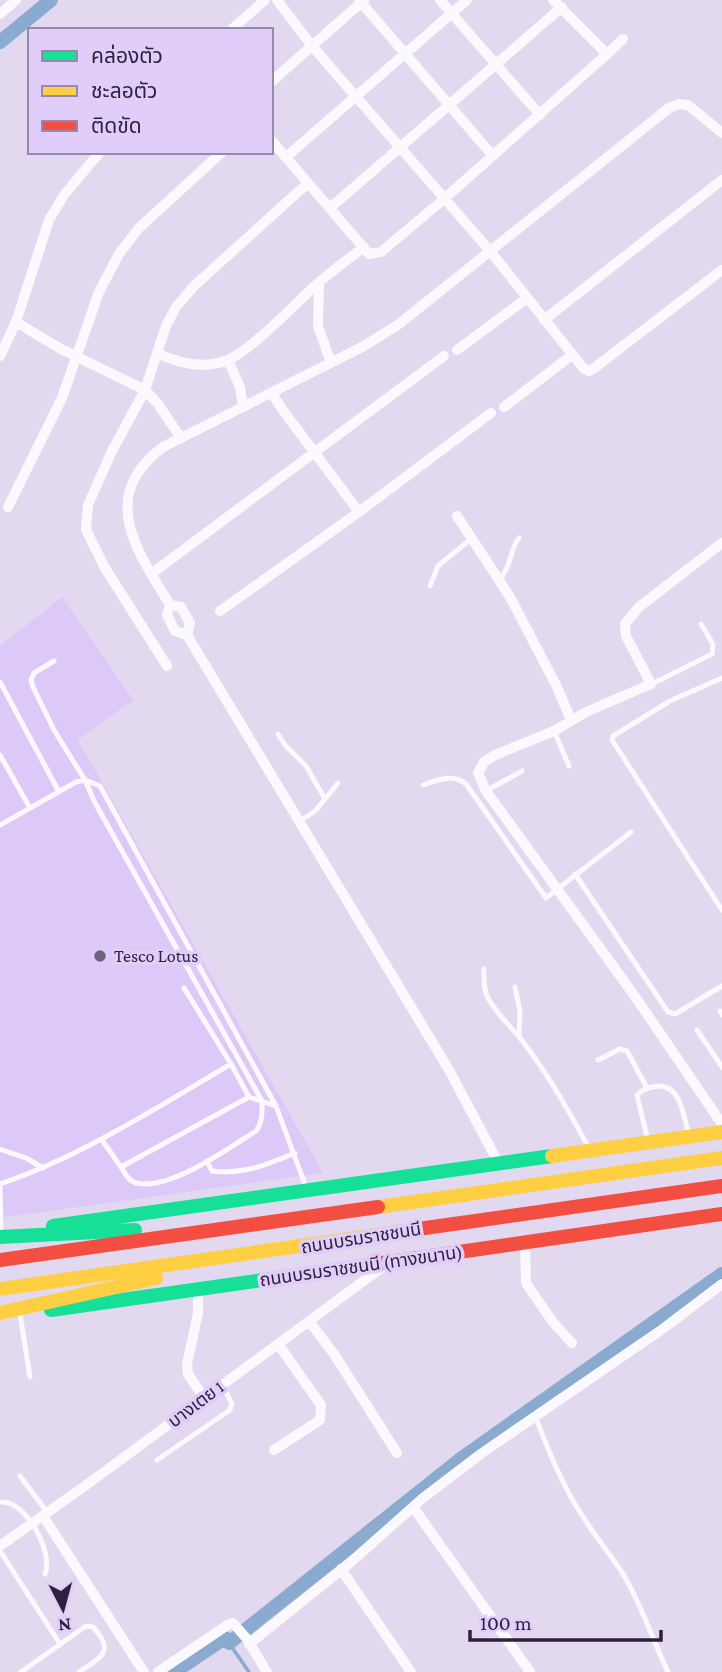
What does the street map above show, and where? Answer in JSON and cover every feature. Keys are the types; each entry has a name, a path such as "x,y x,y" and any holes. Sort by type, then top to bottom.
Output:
{"main road":[{"path":"0,1235 722,1132"},
{"name":"ถนนบรมราชชนนี","path":"0,1260 722,1158"},
{"name":"ถนนบรมราชชนนี","path":"0,1289 722,1186"},
{"name":"ถนนบรมราชชนนี (ทางขนาน)","path":"0,1315 198,1290 722,1213"},
{"path":"0,1235 123,1230 204,1231"},
{"path":"0,1315 228,1258"}],"street":[{"path":"0,14 16,0"},
{"path":"234,28 265,0"},
{"path":"277,0 312,46 490,251 584,369 593,369 722,270"},
{"path":"440,0 540,115"},
{"path":"286,157 467,0"},
{"path":"273,80 361,1 493,156"},
{"path":"330,208 496,65 557,4 607,54"},
{"path":"273,142 369,254 381,252 540,115 623,39"},
{"path":"187,635 190,622 181,607 170,605 140,556 128,523 131,489 137,471 146,459 163,447 364,346 399,324 669,108 679,104 688,105 722,133"},
{"path":"0,356 16,322 49,220 64,195 98,154"},
{"path":"8,507 62,398 99,292 118,254 139,228 220,154"},
{"path":"544,320 722,180"},
{"path":"167,666 105,568 86,529 88,505 112,451 145,390 176,307 194,286 308,183"},
{"path":"157,353 174,361 192,364 228,360 364,247"},
{"path":"319,283 318,326 331,363"},
{"path":"457,350 526,299"},
{"path":"16,322 145,390 181,438"},
{"path":"504,407 572,355"},
{"path":"151,574 444,356"},
{"path":"228,360 240,387 243,407"},
{"path":"272,393 359,512"},
{"path":"220,611 491,413"},
{"path":"457,516 499,580 557,687 571,720"},
{"path":"722,543 639,607 625,624 626,636 651,684 484,762 478,773 486,791 634,995 722,1124"},
{"path":"170,605 167,615 175,631 187,635 449,1070 499,1164"},
{"path":"525,1242 526,1283 552,1321 572,1343"},
{"name":"บางเตย 1","path":"0,1546 391,1261"},
{"path":"248,1641 341,1569 482,1453 664,1328 722,1284"},
{"path":"198,1290 198,1313 187,1364 188,1374 204,1398"},
{"path":"309,1321 334,1354 397,1453"},
{"path":"274,1450 320,1420 322,1413 321,1405 278,1344"},
{"path":"414,1507 530,1672"},
{"path":"45,1514 144,1672"},
{"path":"341,1569 411,1672"},
{"path":"158,1672 229,1623 237,1626 267,1672"}],"lane":[{"path":"430,586 438,566 472,538"},
{"path":"499,580 511,562 519,538"},
{"path":"651,684 712,654 713,644 701,624"},
{"path":"54,661 34,673 31,680 33,687 54,730 85,780 262,1101 263,1116 256,1131 207,1161 166,1180 134,1183 127,1178 102,1140"},
{"path":"722,678 670,701 613,736 612,740 722,910"},
{"path":"0,682 59,792"},
{"path":"554,731 569,766"},
{"path":"278,734 306,766 325,799"},
{"path":"0,755 30,808"},
{"path":"486,791 523,771"},
{"path":"423,785 444,778 460,779 546,898 631,832"},
{"path":"0,824 76,782 85,780 100,786 276,1105 307,1190"},
{"path":"299,822 315,810 338,783"},
{"path":"575,874 668,1012 675,1014 722,986"},
{"path":"484,970 484,987 488,998 519,1037 570,1112 590,1151"},
{"path":"634,995 650,985"},
{"path":"515,987 520,1012 519,1037"},
{"path":"184,988 249,1097 276,1105"},
{"path":"697,1030 722,1067"},
{"path":"598,1060 620,1049 627,1051 647,1088"},
{"path":"0,1235 0,1185 102,1140 230,1064"},
{"path":"648,1142 637,1100 640,1091 647,1088 667,1087 676,1093 689,1136"},
{"path":"121,1167 249,1097"},
{"path":"0,1149 26,1157 43,1168"},
{"path":"207,1161 212,1171 230,1174 261,1168 295,1153"},
{"path":"20,1314 30,1377"},
{"path":"158,1460 230,1410 232,1404 222,1384"},
{"path":"535,1415 558,1473 588,1526 628,1583 668,1672"},
{"path":"20,1476 45,1514"},
{"path":"2,1502 14,1504 32,1522 48,1559 49,1566 45,1574"},
{"path":"0,1551 60,1644"},
{"path":"21,1672 90,1626 96,1628 105,1643 103,1654 79,1672"}],"shaded area":[{"name":"Tesco Lotus","path":"62,597 133,700 78,740 323,1173 0,1218 0,646"}],"waterway":[{"path":"0,42 51,0"},
{"path":"174,1672 225,1638 229,1643 462,1458 722,1274"},
{"path":"229,1643 249,1672"}],"traffic: fast":[{"path":"53,1226 552,1156"},
{"path":"0,1237 135,1230"},
{"path":"51,1310 362,1266"}],"traffic: slow":[{"path":"552,1156 722,1132"},
{"path":"378,1207 722,1158"},
{"path":"0,1289 411,1230"},
{"path":"0,1313 156,1278"}],"traffic: jam":[{"path":"411,1230 722,1186"},
{"path":"0,1260 378,1207"},
{"path":"362,1266 722,1214"}],"place":[{"name":"Tesco Lotus","path":"100,956"}]}
